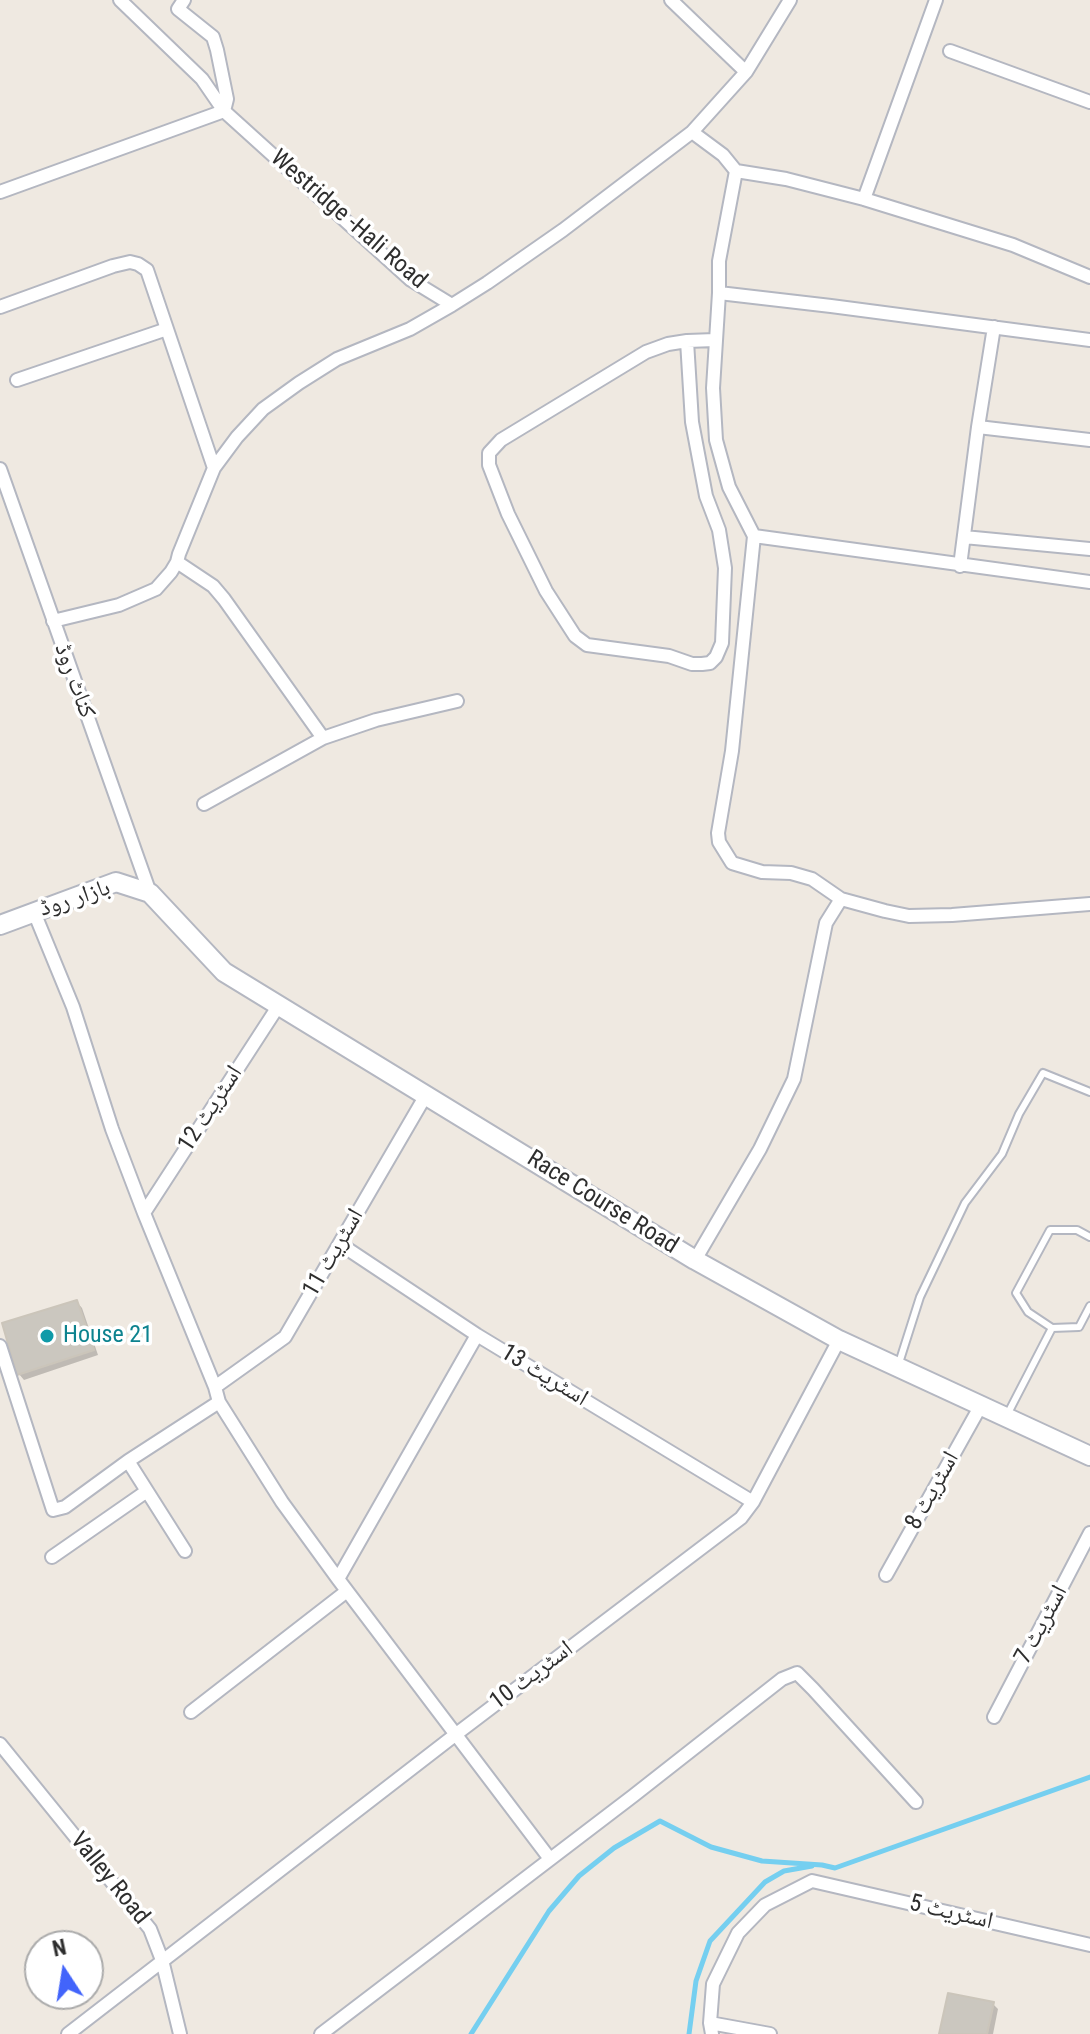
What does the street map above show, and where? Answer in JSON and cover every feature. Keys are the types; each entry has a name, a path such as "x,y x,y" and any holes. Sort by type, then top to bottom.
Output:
{"street":[{"name":"Westridge -Hali Road","path":"120,0 202,79 224,111 411,280 452,305 563,230 692,132 746,72 790,0"},
{"path":"0,192 224,111 227,99 213,37 178,9 184,0"},
{"path":"671,0 746,72"},
{"path":"864,199 936,0"},
{"path":"950,51 1090,102"},
{"path":"692,132 723,155 736,171 786,179 864,199 1013,245 1090,277"},
{"path":"736,171 719,261 713,388 716,440 729,487 754,536 732,751 719,842 732,863 762,872 791,873 812,879 841,899 909,916 1090,904"},
{"path":"0,307 130,262 147,270 214,468"},
{"path":"719,293 1090,340"},
{"path":"53,621 119,605 156,589 177,562 214,468 263,409 337,359 410,329 452,305"},
{"path":"960,566 994,327"},
{"path":"17,380 167,329"},
{"path":"687,341 692,422 706,496 719,530 725,568 722,643 716,657 710,663 702,664 669,656 587,645 575,636 546,591 508,514 489,465 489,453 501,440 646,352 668,344 687,341 715,340"},
{"path":"978,427 1090,440"},
{"name":"کناٹ روڈ","path":"0,469 150,893"},
{"path":"754,536 1090,582"},
{"path":"964,537 1090,549"},
{"path":"177,562 213,586 224,599 323,738"},
{"path":"204,804 323,738 376,720 457,701"},
{"name":"بازار روڈ","path":"0,925 116,882 150,893"},
{"name":"Race Course Road","path":"150,893 224,972 695,1260 839,1340 1090,1456"},
{"path":"695,1260 760,1149 794,1079 826,923 841,899"},
{"path":"34,912 73,1007 112,1129 219,1402 282,1502 550,1859"},
{"name":"اسٹریٹ 12","path":"144,1213 279,1005"},
{"name":"اسٹریٹ 11","path":"215,1387 285,1337 426,1095"},
{"name":"اسٹریٹ 13","path":"340,1244 477,1335 753,1502"},
{"path":"338,1579 477,1335"},
{"name":"اسٹریٹ 10","path":"68,2034 741,1518 753,1502 839,1340"},
{"path":"0,1346 53,1510 65,1507 128,1461 219,1402"},
{"name":"اسٹریٹ 8","path":"886,1575 980,1407"},
{"path":"128,1461 185,1551"},
{"path":"52,1557 147,1491"},
{"name":"اسٹریٹ 7","path":"994,1717 1090,1533"},
{"path":"191,1712 347,1591"},
{"path":"321,2034 782,1679 797,1673 916,1802"},
{"name":"Valley Road","path":"0,1744 150,1929 162,1960 180,2034"},
{"name":"اسٹریٹ 5","path":"711,2028 713,1984 738,1933 765,1905 812,1881 1089,1942"},
{"path":"711,2028 770,2034"}],"lane":[{"path":"898,1366 920,1297 965,1203 1002,1154 1019,1114 1043,1073 1090,1092"},
{"path":"1090,1237 1077,1230 1050,1230 1016,1293 1028,1312 1052,1328 1079,1327 1090,1306"},
{"path":"1005,1418 1052,1328"}],"building":[{"name":"House 21","path":"77,1300 94,1350 17,1375 2,1323"},
{"path":"948,1993 994,2002 987,2034 939,2034"}],"waterway":[{"path":"471,2034 549,1911 579,1876 614,1848 660,1821 711,1847 762,1861 835,1868 1090,1777"},
{"path":"689,2034 696,1981 710,1941 765,1882 784,1871 812,1866"}],"place":[{"name":"House 21","path":"47,1336"}]}
